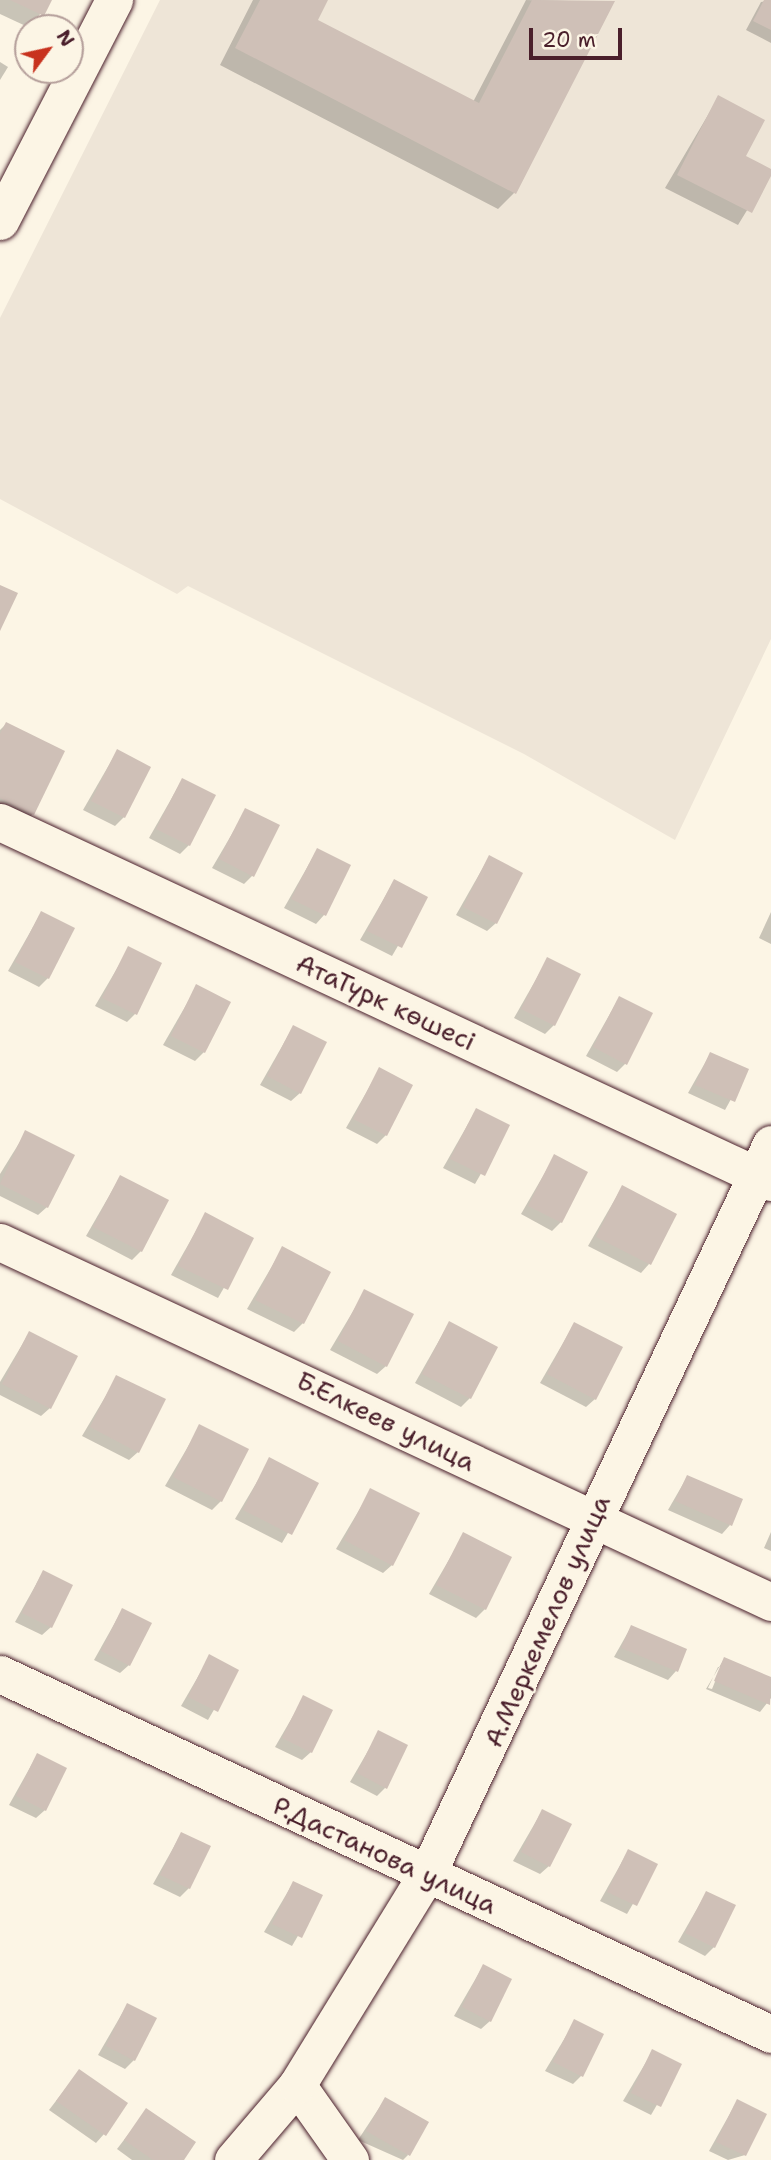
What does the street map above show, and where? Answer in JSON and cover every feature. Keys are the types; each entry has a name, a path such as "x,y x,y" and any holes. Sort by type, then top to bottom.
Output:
{"street":[{"path":"0,221 114,0"},
{"name":"АтаТүрк көшесі","path":"0,822 766,1168"},
{"name":"А.Меркемелов улица","path":"233,2160 297,2085 427,1874 512,1703 591,1522 766,1168"},
{"name":"Б.Елкеев улица","path":"0,1242 286,1371 591,1522 771,1602"},
{"name":"Р.Дастанова улица","path":"0,1674 771,2034"},
{"path":"297,2085 350,2160"}],"shaded area":[{"path":"160,0 771,0 771,639 675,840 524,754 188,586 177,594 0,499 0,318"}],"building":[{"path":"10,0 52,0 45,14"},
{"path":"260,0 328,0 318,20 479,103 532,0 615,1 516,194 235,48"},
{"path":"764,0 771,0 771,30 753,21"},
{"path":"718,95 765,120 746,156 771,169 771,176 752,213 677,175"},
{"path":"0,585 18,593 0,631"},
{"path":"6,722 65,751 34,815 0,798 0,734"},
{"path":"117,749 151,767 125,818 91,801"},
{"path":"182,778 216,795 190,846 156,829"},
{"path":"245,808 280,825 254,877 219,859"},
{"path":"317,848 351,865 326,916 291,899"},
{"path":"489,855 523,873 497,924 463,907"},
{"path":"394,879 428,897 402,948 367,931"},
{"path":"41,911 75,928 49,979 15,962"},
{"path":"128,946 162,963 137,1015 102,998"},
{"path":"547,957 581,974 555,1026 521,1009"},
{"path":"196,984 231,1002 205,1053 171,1036"},
{"path":"619,996 653,1013 627,1065 593,1047"},
{"path":"293,1025 327,1042 301,1094 267,1076"},
{"path":"710,1052 749,1069 735,1102 695,1085"},
{"path":"379,1067 413,1085 387,1136 353,1119"},
{"path":"476,1108 510,1125 485,1176 450,1159"},
{"path":"25,1130 75,1155 48,1208 0,1184"},
{"path":"554,1154 588,1172 562,1223 528,1206"},
{"path":"120,1175 169,1200 142,1252 93,1227"},
{"path":"622,1185 677,1214 651,1265 596,1237"},
{"path":"205,1212 254,1238 228,1290 178,1266"},
{"path":"282,1246 331,1272 304,1324 255,1300"},
{"path":"364,1289 414,1314 387,1367 338,1341"},
{"path":"449,1321 498,1347 471,1399 422,1374"},
{"path":"574,1322 623,1347 596,1400 547,1374"},
{"path":"29,1331 78,1356 51,1409 2,1384"},
{"path":"116,1375 166,1399 139,1453 90,1427"},
{"path":"199,1424 249,1449 222,1502 173,1477"},
{"path":"269,1457 319,1483 292,1535 243,1510"},
{"path":"687,1475 743,1499 732,1526 675,1501"},
{"path":"370,1488 420,1513 393,1566 344,1540"},
{"path":"463,1532 512,1557 486,1610 436,1585"},
{"path":"43,1570 73,1585 52,1628 22,1613"},
{"path":"122,1608 152,1623 130,1666 101,1651"},
{"path":"631,1625 687,1649 678,1672 621,1648"},
{"path":"209,1654 239,1670 218,1712 188,1697"},
{"path":"724,1657 771,1677 770,1705 714,1681"},
{"path":"303,1695 333,1710 312,1753 282,1738"},
{"path":"378,1730 408,1745 387,1789 357,1773"},
{"path":"37,1753 67,1768 46,1811 16,1796"},
{"path":"542,1809 572,1824 550,1867 521,1852"},
{"path":"181,1832 211,1846 190,1889 160,1875"},
{"path":"628,1849 658,1864 637,1906 607,1892"},
{"path":"293,1881 323,1895 302,1938 272,1924"},
{"path":"706,1891 736,1905 715,1948 685,1933"},
{"path":"483,1964 512,1979 491,2022 462,2007"},
{"path":"127,2003 157,2018 135,2061 106,2046"},
{"path":"574,2019 604,2034 583,2077 553,2062"},
{"path":"652,2049 682,2064 661,2107 631,2093"},
{"path":"79,2069 128,2103 106,2136 56,2101"},
{"path":"385,2097 429,2122 410,2156 366,2131"},
{"path":"737,2099 767,2114 746,2156 716,2142"},
{"path":"146,2108 196,2142 184,2160 153,2160 124,2140"}]}
